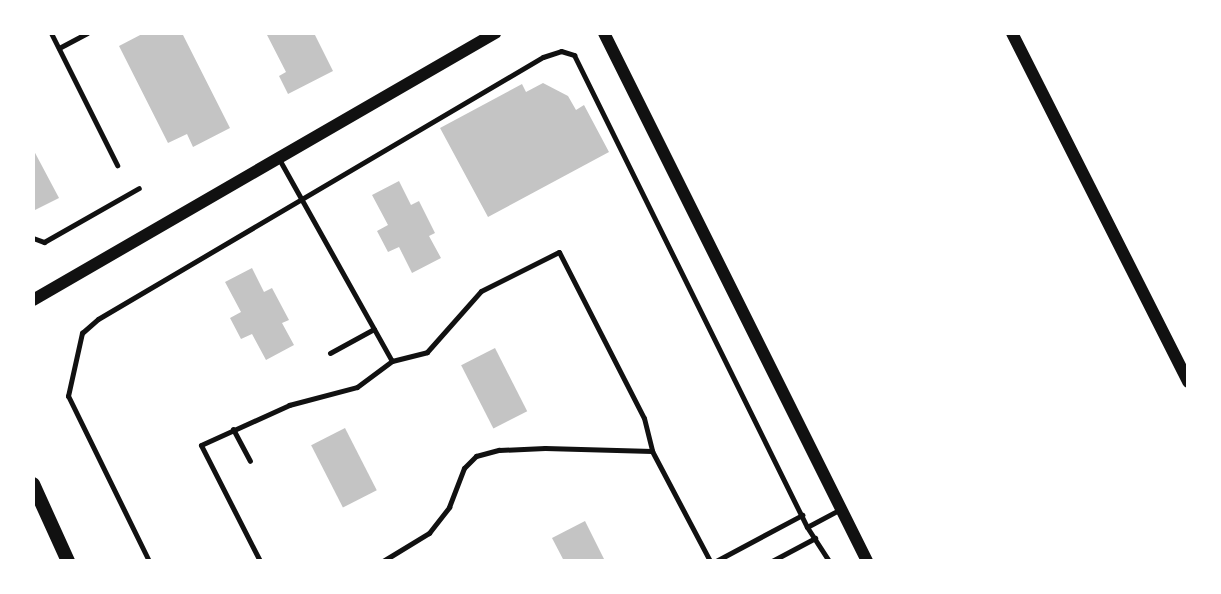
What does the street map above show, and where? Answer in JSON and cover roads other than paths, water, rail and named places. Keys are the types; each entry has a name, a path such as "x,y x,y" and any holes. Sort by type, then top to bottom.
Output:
{"main road":[{"path":"33,484 68,561"}],"street":[{"path":"33,300 495,33"},
{"path":"604,33 867,561"},
{"path":"1012,33 1188,382"}],"lane":[{"path":"51,33 117,165"},
{"path":"59,48 87,33"},
{"path":"149,561 68,396 82,333 98,320 543,57 561,51 574,55 807,527 830,561"},
{"path":"279,158 392,360"},
{"path":"33,238 44,242 139,188"},
{"path":"260,561 201,445 289,405 357,387 392,360 427,352 481,291 559,252 644,418 652,451 710,561"},
{"path":"330,353 374,328"},
{"path":"233,429 250,461"},
{"path":"383,561 429,533 449,507 464,468 477,456 499,450 545,448 652,451"},
{"path":"807,527 841,509"},
{"path":"716,561 802,515"},
{"path":"772,561 815,538"}]}
